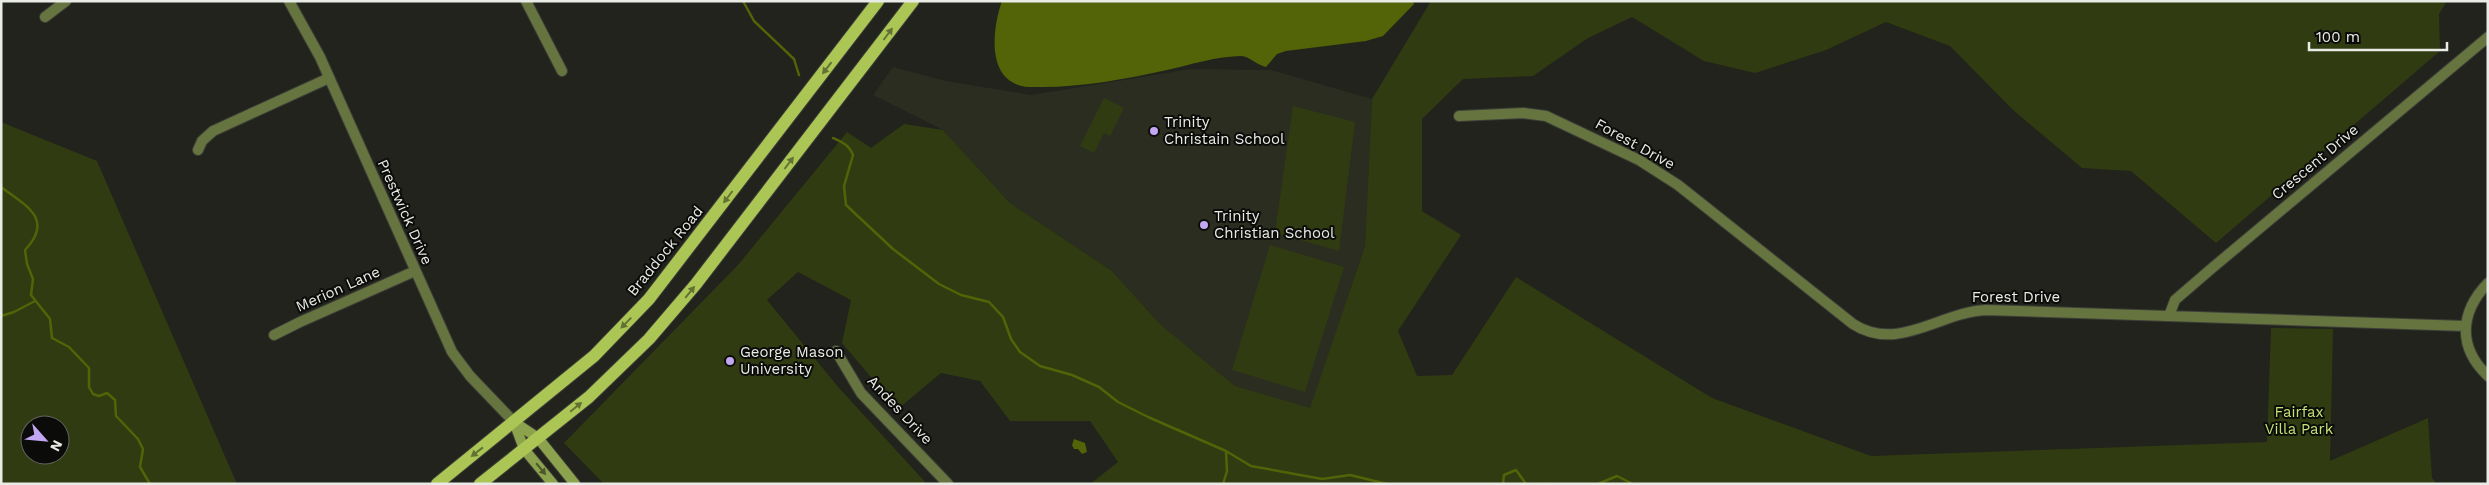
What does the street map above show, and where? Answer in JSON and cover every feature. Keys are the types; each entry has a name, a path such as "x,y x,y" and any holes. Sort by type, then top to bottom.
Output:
{"main road":[{"name":"Braddock Road","path":"437,484 594,356 649,299 878,1"},
{"path":"480,484 538,438 625,364 674,311 913,1"}],"street":[{"path":"45,17 66,1"},
{"name":"Prestwick Drive","path":"289,1 300,18 329,78 415,271 458,361 514,422"},
{"path":"526,1 562,71"},
{"name":"Crescent Drive","path":"2169,316 2175,300 2488,37"},
{"path":"198,150 202,141 213,131 329,78"},
{"name":"Forest Drive","path":"1459,116 1523,113 1546,116 1639,160 1678,185 1853,324 1871,333 1896,336 1954,315 1977,310 2465,326"},
{"name":"Merion Lane","path":"274,335 415,271"},
{"path":"2488,283 2473,302 2465,326 2470,351 2479,367 2488,376"},
{"name":"Andes Drive","path":"836,351 861,393 948,484"},
{"path":"514,422 538,438 576,484"},
{"path":"514,422 524,449 553,484"}],"shaded area":[{"path":"1002,1 1413,1 1414,4 1383,36 1366,41 1286,51 1277,54 1266,67 1242,56 1233,56 1104,82 1073,86 1034,87 1015,84 1004,75 999,67 996,56 995,33"},
{"name":"Trinity Christian School","path":"893,67 946,81 1031,95 1191,69 1271,70 1372,99 1365,246 1310,409 1235,386 1160,324 1112,271 1010,203 943,130 873,95"},
{"path":"1074,439 1085,443 1087,452 1082,454 1078,449 1074,449 1072,445"}],"green space":[{"name":"Fairfax Villa Park","path":"1431,1 2447,1 2439,14 2440,51 2216,243 2131,171 2082,168 2013,110 1950,46 1886,22 1826,50 1755,73 1704,61 1632,17 1588,38 1533,76 1463,79 1422,119 1422,211 1461,235 1398,331 1417,376 1452,375 1516,277 1712,398 1871,456 2267,442 2271,328 2333,329 2330,461 2428,418 2432,478 2437,484 1090,484 1118,462 1090,421 1010,421 980,381 941,373 898,409 842,343 851,300 798,272 767,300 839,388 927,484 604,484 564,443 738,265 847,132 871,148 904,124 943,130 1010,203 1112,271 1160,324 1235,386 1310,408 1365,246 1372,99"},
{"path":"1104,98 1124,108 1110,136 1104,133 1094,153 1080,146"},
{"path":"1293,106 1355,122 1339,251 1275,233"},
{"path":"1,122 97,161 237,484 1,484"},
{"path":"1270,245 1344,267 1305,392 1232,370"}],"waterway":[{"path":"743,1 754,21 794,59 799,75"},
{"path":"833,138 847,146 853,155 844,186 846,205 893,249 939,284 961,295 989,302 1003,317 1011,339 1020,352 1040,366 1072,375 1099,387 1118,402 1226,451 1251,466 1322,479 1350,475 1387,484"},
{"path":"1,187 27,207 37,221 34,239 25,250 27,264 33,279 31,295 50,319 52,338 69,347 89,368 89,387 93,394 99,396 107,393 115,400 116,416 138,439 143,449 140,467 150,484"},
{"path":"1,316 14,312 35,301"},
{"path":"1223,484 1227,471 1226,451"},
{"path":"1503,484 1504,475 1516,470 1526,484"},
{"path":"1598,484 1617,476 1633,484"},
{"path":"1539,484 1552,484"}],"place":[{"name":"Trinity Christain School","path":"1154,131"},
{"name":"Trinity Christian School","path":"1204,225"},
{"name":"George Mason University","path":"730,361"}]}
